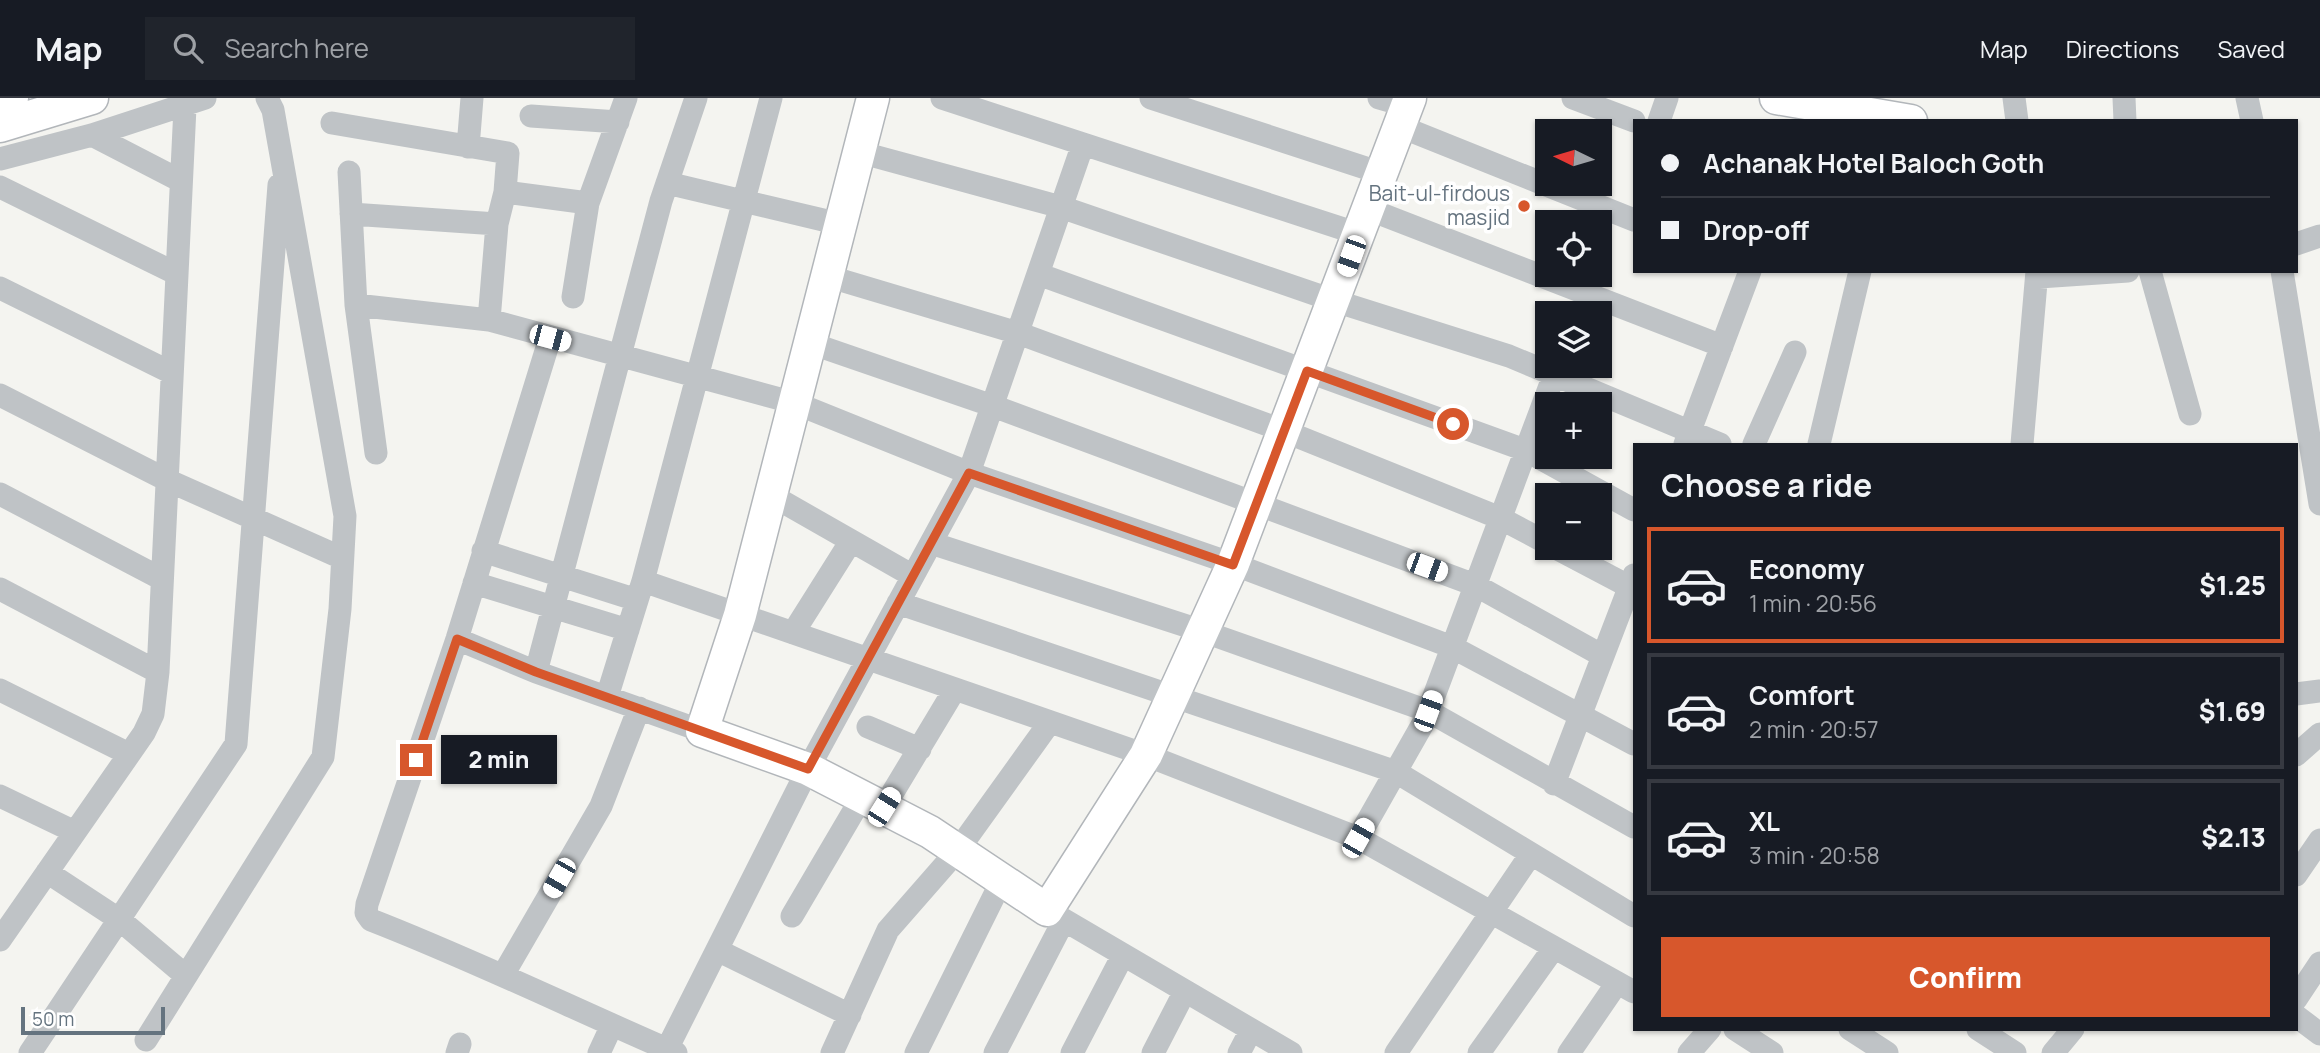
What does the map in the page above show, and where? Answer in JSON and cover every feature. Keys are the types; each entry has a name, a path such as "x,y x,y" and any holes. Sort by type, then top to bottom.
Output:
{"street":[{"path":"0,100 12,98"},
{"path":"0,126 92,98"},
{"path":"146,1040 323,757 345,516 282,154 273,110 267,98"},
{"path":"468,146 472,98"},
{"path":"573,297 589,203 626,98"},
{"path":"536,672 667,183 696,98"},
{"path":"607,697 640,590 771,98"},
{"path":"702,731 740,615 873,98"},
{"path":"942,98 1083,144 1364,221 1722,346"},
{"path":"1151,98 1381,173"},
{"path":"1573,98 1633,121"},
{"path":"1660,119 1667,98"},
{"path":"1776,98 1900,119"},
{"path":"2014,98 2017,119"},
{"path":"2124,98 2125,119"},
{"path":"2247,98 2252,119"},
{"path":"0,159 92,135 195,102 181,181 158,672 153,715 0,940"},
{"path":"995,1053 1055,915 1146,755 1233,565 1364,221 1381,173 1399,107 1633,220"},
{"path":"531,116 618,122"},
{"path":"332,123 508,153 505,192 497,224 489,320"},
{"path":"92,135 181,181"},
{"path":"550,338 457,639 367,904 366,914 371,920 462,955 671,1051 717,950 808,769 969,473 1083,144"},
{"path":"859,152 1061,207 1535,367"},
{"path":"30,1053 236,744 282,154"},
{"path":"349,172 356,305 376,453"},
{"path":"667,183 840,224"},
{"path":"0,187 177,274"},
{"path":"505,192 589,203"},
{"path":"351,214 497,224"},
{"path":"2298,243 2320,236"},
{"path":"1687,438 1749,273"},
{"path":"1819,443 1860,273"},
{"path":"2022,443 2038,274 2068,273"},
{"path":"2151,273 2190,414"},
{"path":"2282,273 2320,504"},
{"path":"1038,274 1525,450 1633,508"},
{"path":"827,276 1018,333 1284,431 1500,519 1535,537"},
{"path":"0,288 172,373"},
{"path":"356,305 489,320 794,403 969,473 1233,565 1452,647 1581,713 1633,743"},
{"path":"810,343 993,406 1475,584 1603,656"},
{"path":"1754,443 1795,352"},
{"path":"1358,838 1428,711 1553,378"},
{"path":"1560,378 1687,438 1714,443"},
{"path":"0,395 253,521 342,558"},
{"path":"0,494 162,579"},
{"path":"771,495 913,576"},
{"path":"793,633 851,541"},
{"path":"931,543 1202,631 1428,711 1633,826"},
{"path":"483,551 561,578 640,590 740,615 1146,755 1358,838 1626,988 1569,1053"},
{"path":"1554,784 1603,656 1625,629 1632,581 1584,560"},
{"path":"474,583 628,630"},
{"path":"0,589 158,672"},
{"path":"898,603 1396,772 1633,915"},
{"path":"457,639 536,672 808,769 958,850 1055,915 1291,1053"},
{"path":"792,916 873,802 920,749 954,689"},
{"path":"0,690 129,754"},
{"path":"2298,694 2320,691"},
{"path":"503,975 601,806 639,708"},
{"path":"832,1053 888,930 958,850 1050,722"},
{"path":"868,727 920,749"},
{"path":"2298,753 2320,734"},
{"path":"0,796 75,832"},
{"path":"2298,872 2320,840"},
{"path":"1396,1053 1531,854"},
{"path":"47,872 120,920 186,976"},
{"path":"916,1053 1002,880"},
{"path":"1479,1053 1553,949"},
{"path":"717,950 850,1015"},
{"path":"1072,1053 1123,955"},
{"path":"2298,996 2320,963"},
{"path":"1153,1053 1185,991"},
{"path":"2298,1018 2320,1034"},
{"path":"599,1053 612,1026"},
{"path":"1239,1053 1251,1030"},
{"path":"1689,1053 1707,1031"},
{"path":"1738,1031 1772,1053"},
{"path":"1853,1031 1887,1053"},
{"path":"1981,1031 2015,1053"},
{"path":"2053,1053 2070,1031"}],"place":[{"name":"Bait-ul-firdous masjid","path":"1524,206"}],"route":[{"path":"416,760 457,639 536,672 808,769 969,473 1233,565 1307,371 1453,424"}]}
